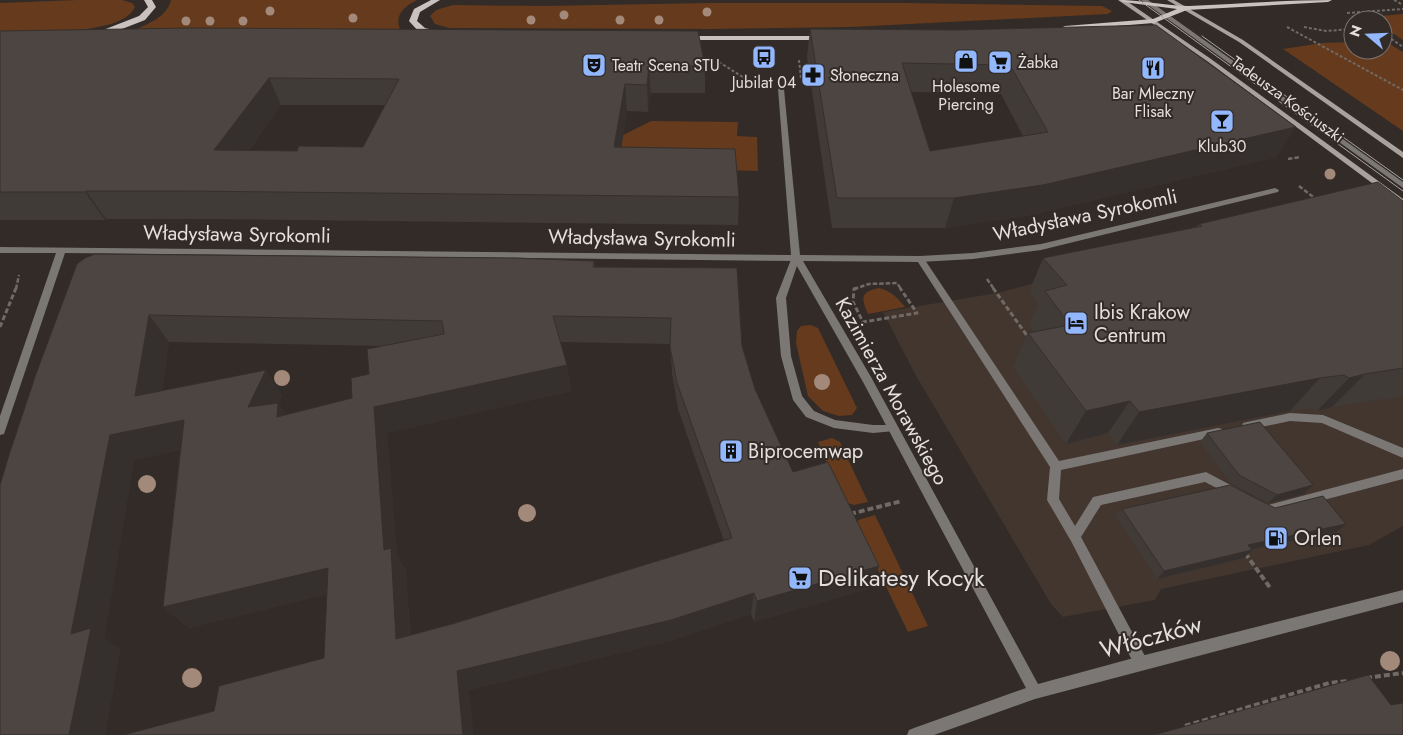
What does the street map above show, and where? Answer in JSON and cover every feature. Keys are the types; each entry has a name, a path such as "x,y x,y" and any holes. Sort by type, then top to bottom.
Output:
{"main road":[{"path":"91,37 142,18 152,7 148,0"},
{"path":"415,37 445,36 422,30 413,20 413,15 417,11 436,0"},
{"path":"1122,0 1186,8 1328,0"},
{"path":"1058,29 1154,21 1186,8"},
{"path":"671,38 833,38"}],"street":[{"name":"Tadeusza Kościuszki","path":"1122,0 1154,21 1403,203"},
{"name":"Tadeusza Kościuszki","path":"1170,0 1250,47 1403,156"},
{"path":"1146,2 1403,186"},
{"name":"Kazimierza Morawskiego","path":"781,89 796,257 928,494 1035,692"},
{"name":"Władysława Syrokomli","path":"0,250 920,259 973,256 1041,247 1275,190"},
{"path":"0,431 62,250"},
{"path":"796,257 781,298 786,356 797,397 810,414 834,424 873,429 891,428"},
{"path":"920,259 1056,466 1053,500 1075,537 1141,663"},
{"path":"1056,466 1290,417 1323,419 1403,453"},
{"path":"1075,537 1097,501 1206,477 1267,510 1403,474"},
{"name":"Włóczków","path":"914,735 1035,692 1403,596"}],"path":[{"path":"1394,0 1403,5"},
{"path":"1388,10 1403,9"},
{"path":"1287,27 1403,90"},
{"path":"1326,31 1343,30"},
{"path":"1288,159 1303,157"},
{"path":"0,327 18,286 19,274 12,272"},
{"path":"897,283 917,313 906,315 863,322 853,302 854,289 869,284 897,283"},
{"path":"992,286 1032,341"},
{"path":"845,515 928,494"},
{"path":"1240,546 1272,589"},
{"path":"1184,727 1329,683 1403,673"}],"shaded area":[{"path":"122,0 132,3 135,7 127,17 94,28 52,31 0,31 0,3"},
{"path":"171,0 417,0 408,5 400,15 398,19 400,29 134,30 151,22 166,11"},
{"path":"709,3 906,3 1102,6 1112,11 1108,14 851,27 712,29 449,28 435,24 430,16 436,10 453,5 543,6"},
{"path":"1403,14 1403,40 1393,34 1393,15"},
{"path":"1343,42 1343,60 1393,60 1393,46 1403,52 1403,131 1283,49 1322,43"},
{"path":"651,121 738,122 737,136 757,137 758,171 618,167 623,135"},
{"path":"1323,207 1403,240 1403,526 1369,545 1161,589 1155,600 1063,617 1051,604 915,374 883,312 997,293"},
{"path":"879,288 894,295 905,307 868,314 863,300 864,296 868,292"},
{"path":"811,325 818,328 857,408 852,415 839,416 823,411 808,396 796,343 797,331 801,326"},
{"path":"832,438 840,442 868,502 854,505 844,502 818,442"},
{"path":"875,515 928,626 908,632 857,527 858,520"}],"building":[{"path":"1156,25 1296,127 1043,185 954,198 837,198 810,29 956,30","holes":["902,63 1010,65 1048,132 930,151"]},
{"path":"190,28 698,31 705,66 649,66 647,85 625,84 614,147 735,149 739,197 184,191 0,192 0,31","holes":["269,78 399,79 363,147 299,146 297,151 214,150"]},
{"path":"1378,182 1403,201 1403,368 1349,378 1344,375 1320,378 1139,412 1130,401 1086,411 1028,333 1070,325 1045,291 1067,285 1043,258 1202,226 1199,224"},
{"path":"95,254 515,258 594,261 593,267 737,268 742,346 755,389 793,472 828,462 879,566 757,601 754,593 671,620 457,671 463,735 123,735 214,711 219,686 324,658 328,568 163,607 184,420 110,435 71,634 91,628 69,735 0,735 0,485 36,374 77,264","holes":["149,315 442,321 444,334 367,349 369,374 351,378 352,398 277,417 278,403 248,407 266,370 135,396","553,316 671,318 670,347 677,383 732,538 452,624 396,639 391,548 384,550 374,407 567,365"]},
{"path":"1260,422 1313,485 1277,495 1239,475 1207,433"},
{"path":"1230,485 1275,508 1323,496 1346,524 1248,545 1252,550 1164,571 1122,509"},
{"path":"1368,675 1391,705 1403,703 1403,735 1154,735"}],"tram line":[{"path":"1139,0 1403,191"},
{"path":"1202,36 1403,180"}],"place":[{"name":"Jubilat 04","path":"764,57"},
{"name":"Holesome Piercing","path":"966,61"},
{"name":"Żabka","path":"1000,62"},
{"name":"Teatr Scena STU","path":"594,65"},
{"name":"Bar Mleczny Flisak","path":"1153,68"},
{"name":"Słoneczna","path":"813,75"},
{"name":"Klub30","path":"1222,121"},
{"name":"Ibis Krakow Centrum","path":"1076,323"},
{"name":"Biprocemwap","path":"731,451"},
{"name":"Orlen","path":"1276,538"},
{"name":"Delikatesy Kocyk","path":"800,578"}]}
